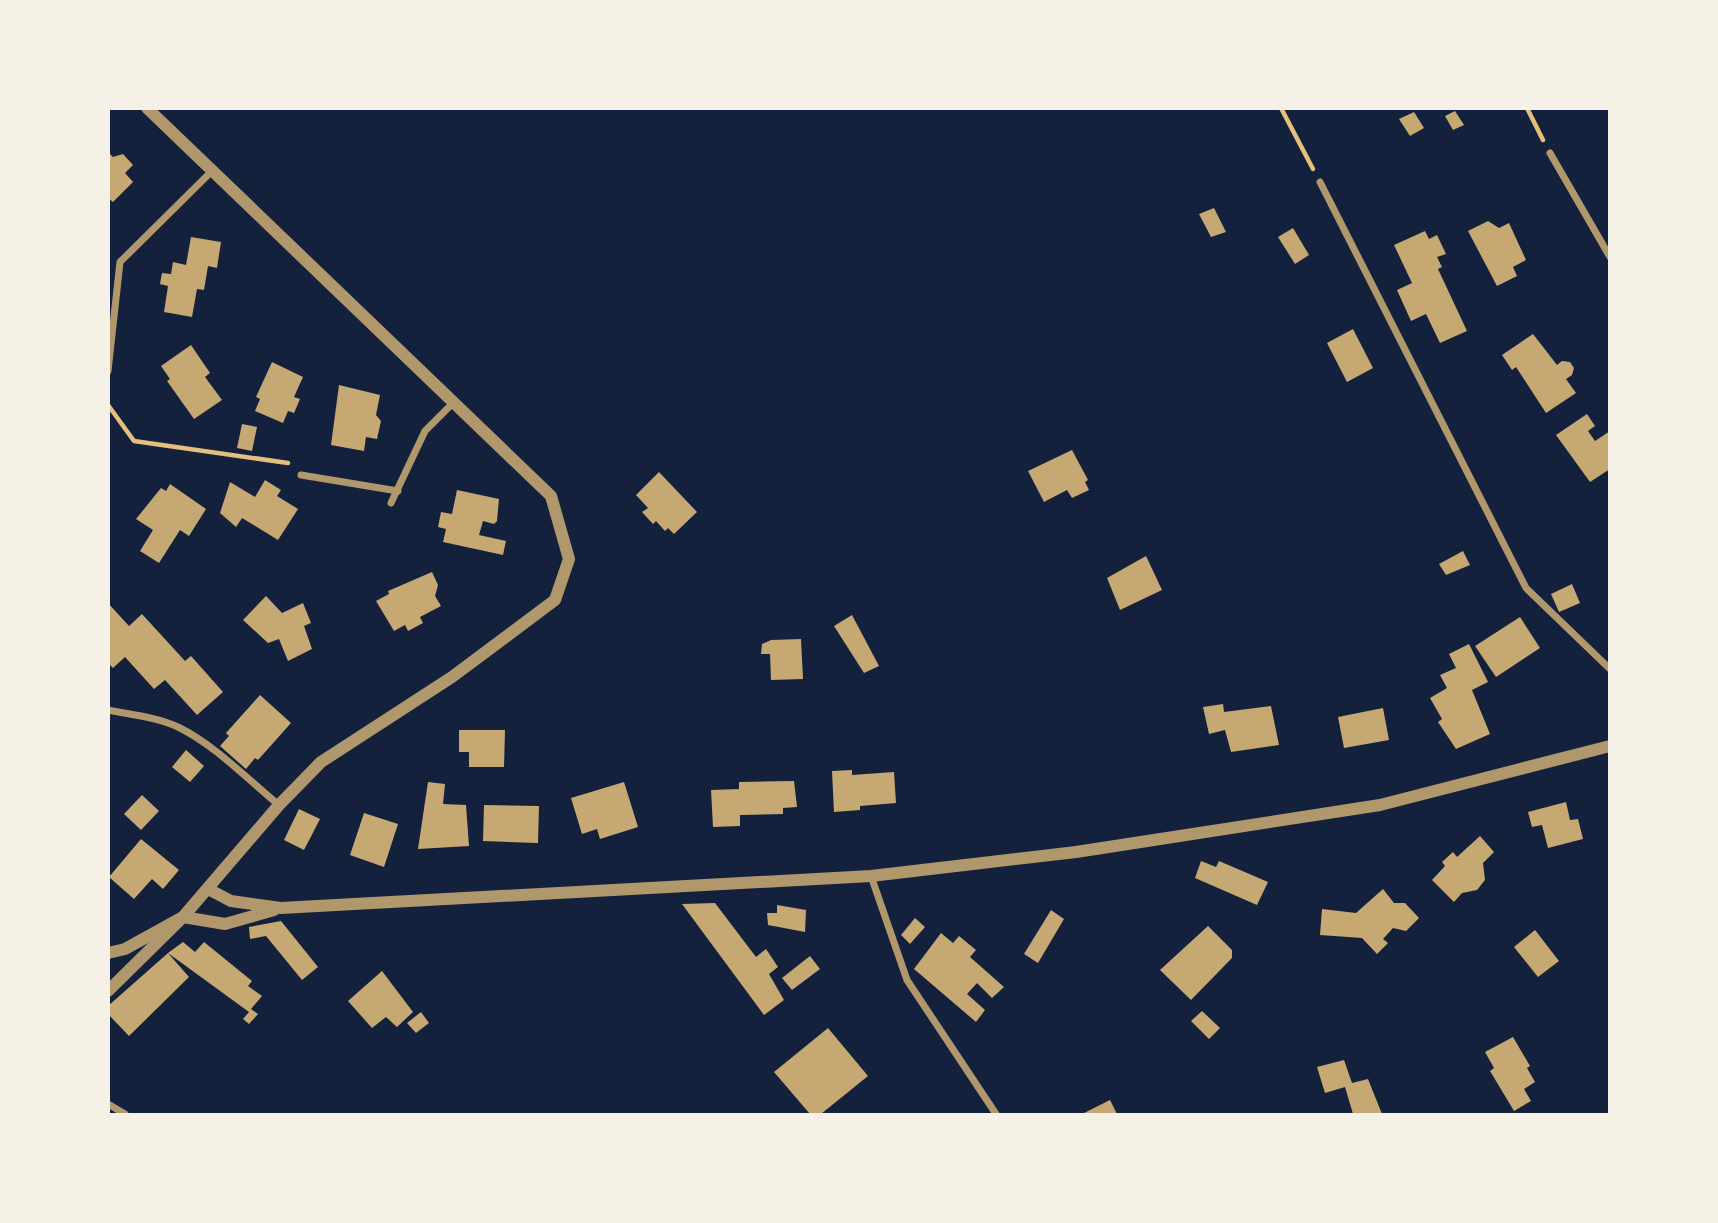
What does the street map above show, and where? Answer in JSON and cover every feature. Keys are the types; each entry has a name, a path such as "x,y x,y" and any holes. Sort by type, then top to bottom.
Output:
{"street":[{"path":"108,992 183,917 279,804 321,762 452,677 555,600 569,559 551,496 147,108"},
{"path":"1550,153 1609,257"},
{"path":"108,371 120,262 213,170"},
{"path":"1320,183 1527,588 1609,668"},
{"path":"391,503 425,431 454,402"},
{"path":"300,475 398,491"},
{"path":"108,710 156,719 179,728 212,750 279,804"},
{"path":"208,889 231,901 281,908 871,876 1076,852 1380,805 1609,746"},
{"path":"871,876 907,980 996,1115"},
{"path":"108,953 125,949 183,917 225,924 281,908"},
{"path":"108,1096 110,1105 125,1115"}],"path":[{"path":"1281,108 1320,183"},
{"path":"1527,108 1550,153"},
{"path":"108,405 134,441 292,463 300,475"}],"building":[{"path":"1455,111 1464,125 1453,130 1445,116"},
{"path":"1414,112 1424,128 1410,136 1399,119"},
{"path":"108,152 113,157 123,154 133,165 125,173 133,182 113,202 108,198"},
{"path":"1214,208 1226,232 1211,237 1199,214"},
{"path":"1488,221 1499,228 1509,223 1526,260 1513,267 1517,276 1497,286 1468,231"},
{"path":"1293,228 1309,255 1295,264 1278,237"},
{"path":"1425,231 1429,239 1437,235 1446,254 1437,257 1442,267 1438,269 1467,331 1440,343 1426,314 1411,321 1397,290 1412,283 1394,245"},
{"path":"191,237 221,242 217,268 208,266 204,290 197,289 192,317 164,312 168,286 160,284 162,273 171,274 173,262 186,265"},
{"path":"1353,329 1373,368 1347,382 1327,343"},
{"path":"1533,334 1557,365 1562,361 1570,362 1574,368 1572,375 1566,379 1576,393 1546,413 1516,367 1512,370 1502,355"},
{"path":"191,345 210,373 205,377 222,400 194,419 167,381 170,379 161,366"},
{"path":"272,362 303,377 294,397 300,399 294,413 288,411 283,423 255,411 260,399 256,397"},
{"path":"339,385 380,395 376,415 381,421 377,439 366,437 364,451 331,445"},
{"path":"1587,414 1595,426 1588,431 1595,441 1610,431 1610,469 1590,482 1556,435"},
{"path":"242,424 257,427 252,451 237,448"},
{"path":"1072,450 1088,480 1085,482 1089,490 1072,498 1067,490 1044,502 1028,471"},
{"path":"659,472 697,512 674,534 668,528 665,531 656,521 653,524 642,512 648,508 636,495"},
{"path":"265,480 281,490 277,496 298,509 278,540 242,518 236,527 220,513 230,482 255,497"},
{"path":"170,484 206,509 189,536 180,530 159,563 140,551 153,530 136,519 161,488 166,491"},
{"path":"457,490 499,499 497,521 494,524 483,521 479,535 506,541 503,555 443,542 446,529 438,527 441,512 452,514"},
{"path":"1463,551 1470,565 1446,575 1439,564"},
{"path":"1146,556 1162,590 1120,610 1107,578"},
{"path":"432,572 438,585 435,596 441,606 420,617 423,623 408,631 405,625 394,631 376,601 389,594 388,591"},
{"path":"1572,584 1580,603 1559,612 1551,594"},
{"path":"266,596 282,613 303,603 311,623 304,626 312,649 288,661 279,639 268,643 243,620"},
{"path":"108,603 129,626 142,614 185,661 191,656 223,692 197,715 165,680 154,689 125,657 113,668 108,663"},
{"path":"852,615 879,666 864,673 834,626"},
{"path":"1520,617 1540,648 1496,677 1475,646"},
{"path":"801,639 803,679 771,680 770,654 761,654 762,644 771,640"},
{"path":"1469,644 1488,682 1472,690 1490,734 1456,749 1438,722 1442,719 1430,698 1447,688 1440,675 1456,668 1449,654"},
{"path":"260,695 291,723 258,760 255,758 246,769 220,746 229,736 226,733"},
{"path":"1223,704 1224,712 1271,706 1279,745 1231,752 1225,730 1209,734 1203,707"},
{"path":"1383,708 1389,740 1344,748 1338,717"},
{"path":"459,730 505,730 504,767 469,767 469,752 459,752"},
{"path":"186,750 204,766 190,782 172,767"},
{"path":"852,770 852,775 894,772 896,803 860,806 860,810 834,812 832,771"},
{"path":"794,781 797,807 783,808 783,814 740,815 740,826 713,827 711,790 739,789 739,782"},
{"path":"428,782 445,784 443,804 466,805 469,846 418,849"},
{"path":"624,782 638,827 600,839 597,829 582,834 571,798"},
{"path":"142,795 159,811 141,830 124,814"},
{"path":"1566,802 1570,820 1578,819 1583,839 1548,848 1542,825 1532,827 1528,812"},
{"path":"484,805 539,806 538,843 483,841"},
{"path":"299,809 320,819 304,850 284,840"},
{"path":"364,813 398,824 384,867 350,855"},
{"path":"1480,836 1494,852 1483,863 1485,880 1477,890 1462,893 1454,902 1432,880 1445,866 1442,862 1453,852 1457,857"},
{"path":"141,839 179,870 163,889 152,879 134,899 109,877"},
{"path":"1201,861 1216,867 1219,861 1268,882 1257,905 1195,878"},
{"path":"1383,889 1394,903 1405,903 1419,918 1406,931 1393,928 1383,939 1388,943 1377,954 1362,938 1320,935 1322,909 1356,913"},
{"path":"715,903 756,957 766,949 778,967 769,974 784,1000 764,1015 682,904"},
{"path":"777,905 806,910 805,932 768,925 767,913 777,913"},
{"path":"1051,910 1064,919 1038,963 1024,954"},
{"path":"915,918 925,927 910,944 901,935"},
{"path":"281,921 318,967 302,980 266,936 250,939 249,927"},
{"path":"1208,926 1232,950 1232,958 1191,1000 1160,970"},
{"path":"1535,930 1559,961 1538,977 1514,947"},
{"path":"941,933 953,943 959,936 976,950 970,957 1004,987 992,998 977,983 967,994 985,1010 976,1022 914,969"},
{"path":"183,942 195,952 204,942 252,981 248,986 262,996 251,1009 258,1014 249,1024 243,1019 249,1012 168,953"},
{"path":"168,953 189,977 129,1036 108,1014 108,1006"},
{"path":"810,956 820,969 792,990 782,978"},
{"path":"382,971 413,1012 397,1027 386,1017 372,1028 348,1001"},
{"path":"1202,1011 1220,1028 1209,1039 1191,1021"},
{"path":"421,1012 429,1023 416,1033 407,1023"},
{"path":"828,1028 868,1076 821,1114 810,1114 774,1072"},
{"path":"1513,1037 1530,1066 1527,1068 1535,1082 1524,1089 1531,1101 1514,1111 1490,1071 1494,1068 1485,1052"},
{"path":"1344,1060 1352,1083 1368,1079 1382,1114 1353,1114 1345,1087 1325,1093 1317,1067"},
{"path":"1110,1100 1117,1114 1082,1114"}]}
